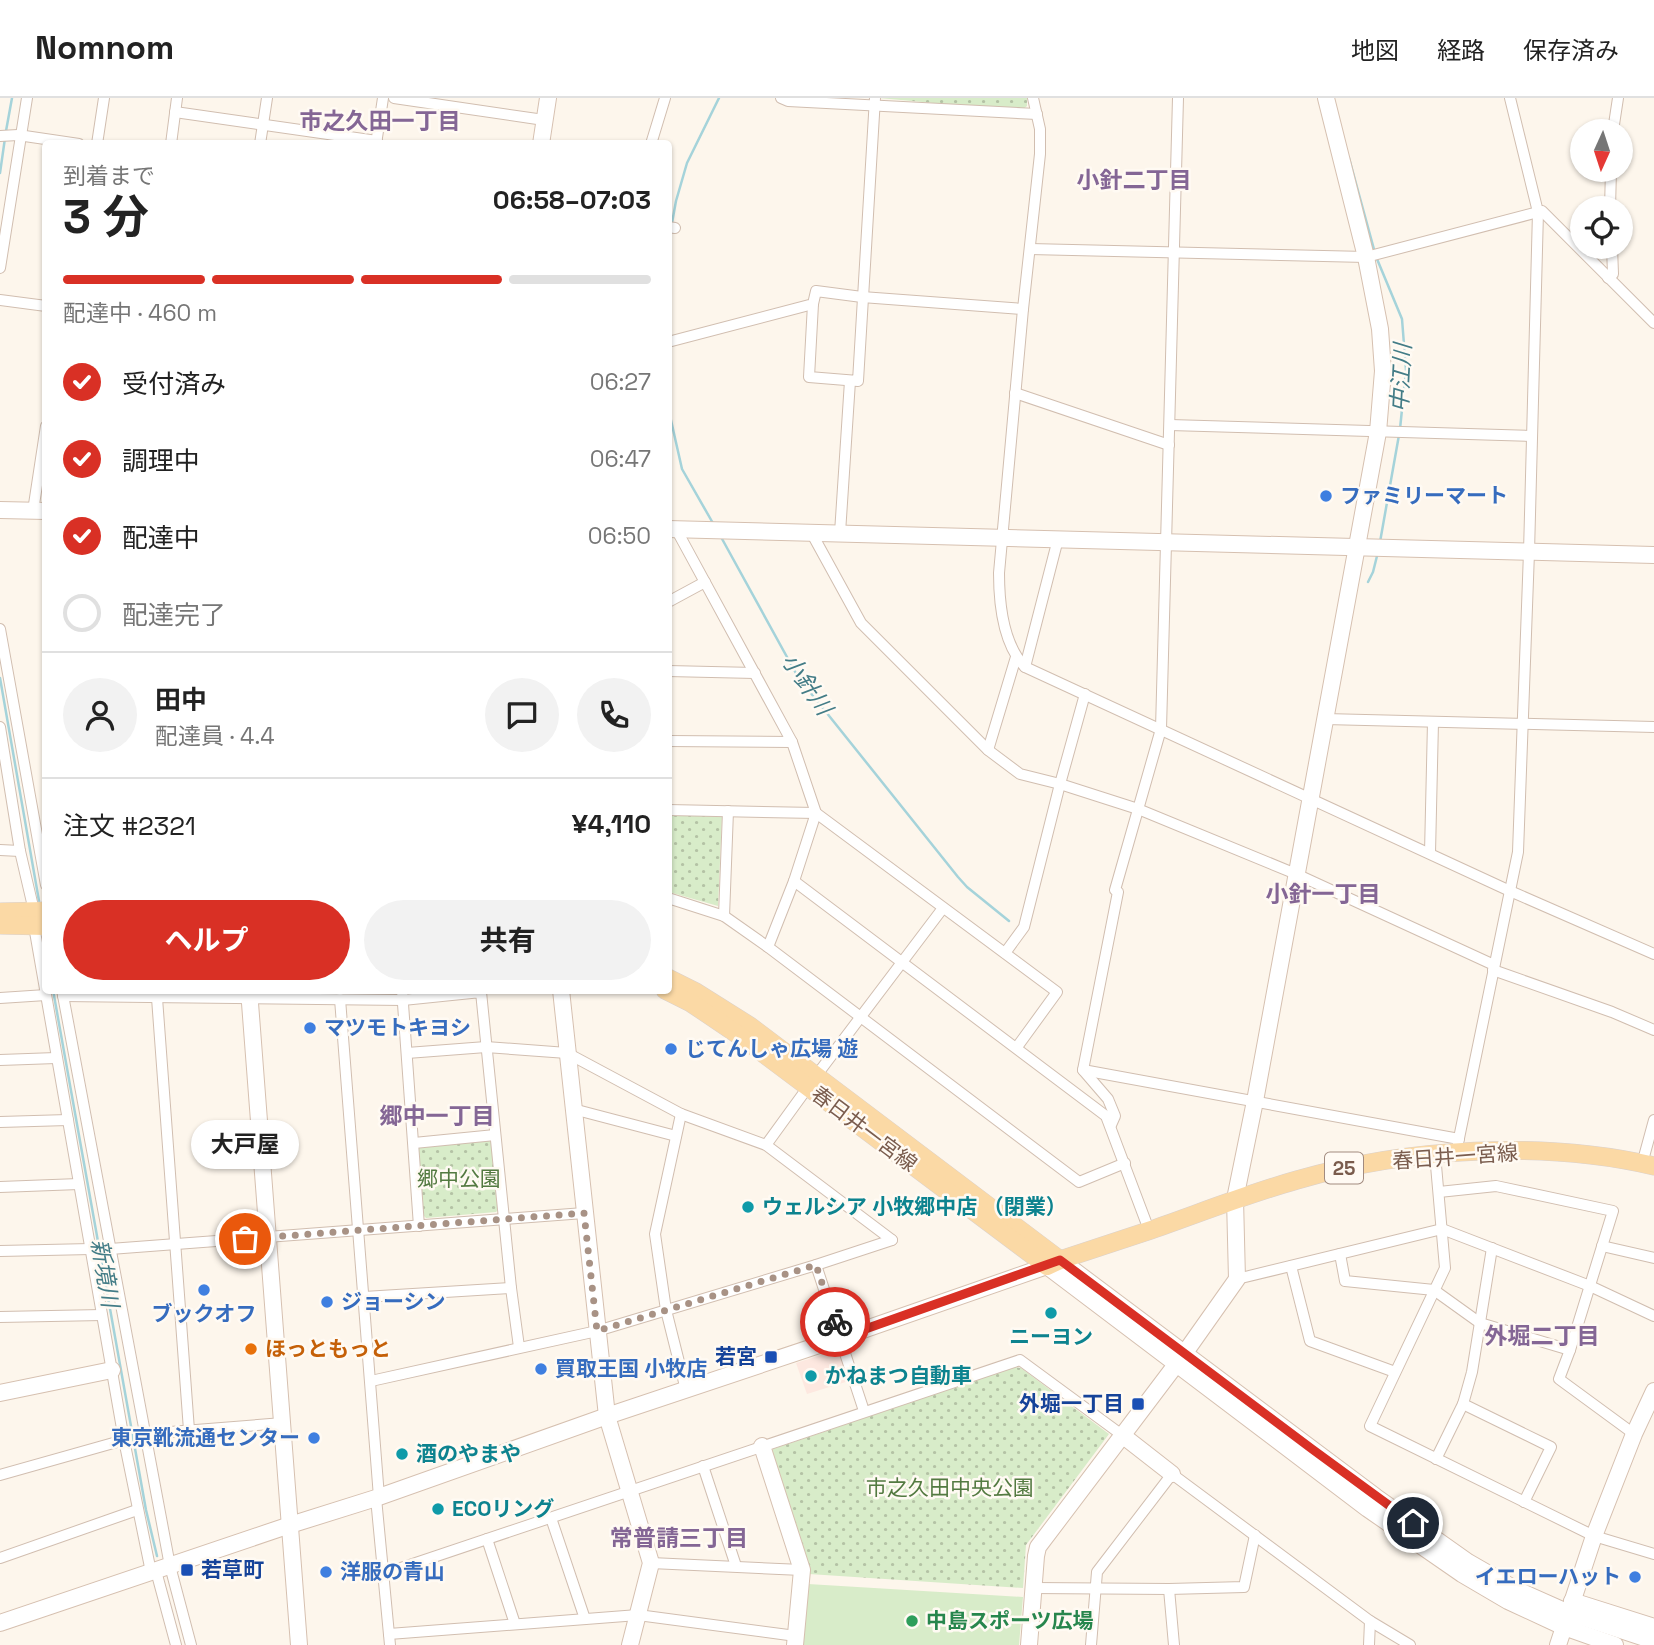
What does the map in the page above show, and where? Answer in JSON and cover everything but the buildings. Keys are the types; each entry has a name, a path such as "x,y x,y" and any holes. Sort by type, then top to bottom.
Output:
{"main road":[{"path":"0,912 40,919"},
{"path":"0,925 40,919"},
{"name":"春日井一宮線","path":"672,980 750,1026 812,1082"},
{"name":"春日井一宮線","path":"672,994 691,1003 812,1082 1054,1263 1235,1199 1298,1180 1354,1166 1435,1154 1458,1146 1593,1156 1648,1165"}],"street":[{"path":"0,268 27,98"},
{"path":"98,140 104,98"},
{"path":"172,140 177,98"},
{"path":"261,140 267,98"},
{"path":"377,140 383,98"},
{"path":"394,98 544,120"},
{"path":"542,140 548,98"},
{"path":"652,140 665,98"},
{"path":"781,98 788,101 875,102 1037,114"},
{"path":"1033,98 1040,129 1040,154 999,573 1002,617 1016,657 1025,667 1510,891 1654,954"},
{"path":"1083,1070 1118,892 1115,890 1161,729 1178,98"},
{"path":"1029,1645 1038,1547 1237,1279 1235,1199 1325,719 1371,548 1382,432 1382,349 1372,256 1326,98"},
{"path":"1083,1070 1255,1101 1458,1146 1518,852 1538,212 1510,98"},
{"path":"1615,119 1618,98"},
{"path":"875,102 862,297 858,381 809,377 816,291 862,297 1023,309"},
{"path":"175,112 364,140"},
{"path":"0,136 19,135 52,140"},
{"path":"1030,248 1372,256 1542,211 1654,323"},
{"path":"1608,278 1613,274 1612,259"},
{"path":"0,300 42,305"},
{"path":"672,341 813,303"},
{"path":"840,533 850,381"},
{"path":"1015,393 1169,444"},
{"path":"1170,425 1532,436"},
{"path":"0,510 39,511 42,473"},
{"path":"672,529 1654,555"},
{"path":"672,529 705,582 792,742 816,813 1057,992 1017,1047"},
{"path":"811,532 861,623 988,750 1020,774 1138,809 1296,874 1494,968 1654,1030"},
{"path":"1025,667 1058,539"},
{"path":"672,600 705,582"},
{"path":"0,629 42,862"},
{"path":"988,750 1016,657"},
{"path":"672,671 755,673"},
{"path":"1005,953 1024,928 1085,694"},
{"path":"1325,719 1654,727"},
{"path":"1430,853 1433,722"},
{"path":"0,727 20,850 40,919 42,944"},
{"path":"672,740 792,742"},
{"path":"0,798 12,798"},
{"path":"672,810 816,813"},
{"path":"724,916 728,811"},
{"path":"768,947 794,881 816,813"},
{"path":"0,850 20,850"},
{"path":"794,881 1106,1116 1149,1230"},
{"path":"672,899 724,916 1079,1182 1125,1163"},
{"path":"766,1145 943,908"},
{"path":"62,994 145,1434 159,1570 176,1645"},
{"path":"81,994 157,998 249,994 340,999 428,994"},
{"path":"249,994 299,1645"},
{"path":"481,994 519,1348"},
{"path":"561,994 607,1416 651,1563 630,1645"},
{"path":"0,998 46,995 112,1370 118,1387 124,1440 137,1510 191,1645"},
{"path":"402,995 419,1226"},
{"path":"157,998 189,1430"},
{"path":"340,999 389,1640 515,1624 638,1615 796,1641 802,1570 762,1446"},
{"path":"371,1381 597,1331 892,1240 766,1145 681,1114 567,1053 486,1047 407,1053"},
{"path":"0,1060 56,1058"},
{"path":"1083,1070 1108,1099 1115,1116 1111,1125"},
{"path":"573,1109 676,1136"},
{"path":"681,1114 656,1234 666,1310 686,1390"},
{"path":"0,1122 68,1120"},
{"path":"1648,1165 1654,1120"},
{"path":"414,1143 495,1135"},
{"path":"1435,1154 1445,1269 1370,1426 1594,1536 1654,1555"},
{"path":"0,1187 79,1184"},
{"path":"1439,1192 1496,1186 1613,1211 1559,1379 1634,1434"},
{"path":"110,1249 584,1213"},
{"path":"1237,1279 1442,1229 1590,1286 1654,1316"},
{"path":"1602,1246 1654,1258"},
{"path":"1436,1459 1463,1405 1472,1373 1492,1248"},
{"path":"0,1251 90,1249"},
{"path":"1339,1254 1345,1281 1434,1290 1480,1323 1570,1350"},
{"path":"0,1623 378,1498 607,1416 1054,1263 1180,1358 1468,1562 1515,1589 1565,1629 1615,1645"},
{"path":"816,1265 864,1411"},
{"path":"1292,1266 1310,1341 1395,1372"},
{"path":"364,1297 511,1288"},
{"path":"0,1317 102,1315"},
{"path":"383,1574 1020,1360 1370,1621 1410,1645"},
{"path":"0,1393 112,1370"},
{"path":"118,1387 136,1384"},
{"path":"1565,1629 1594,1536 1654,1391"},
{"path":"1463,1405 1550,1447 1524,1502"},
{"path":"145,1434 283,1423"},
{"path":"0,1475 124,1440"},
{"path":"703,1466 736,1566"},
{"path":"1091,1645 1097,1572 1172,1474"},
{"path":"0,1558 137,1510"},
{"path":"551,1518 585,1619"},
{"path":"1033,1588 1244,1587 1255,1535"},
{"path":"487,1539 515,1624"},
{"path":"651,1563 802,1570"},
{"path":"1169,1589 1174,1645"},
{"path":"1369,1645 1370,1621"},
{"path":"1565,1629 1654,1627"},
{"path":"1565,1629 1654,1641"}],"shaded area":[{"path":"837,1350 843,1355 852,1380 807,1394 796,1363"}],"green space":[{"path":"879,98 1027,98 1027,106 1021,111"},
{"path":"672,816 722,816 718,906 672,893"},
{"name":"郷中公園","path":"488,1140 491,1142 499,1209 496,1212 426,1218 423,1215 418,1148"},
{"name":"市之久田中央公園","path":"1015,1367 1021,1368 1109,1434 1026,1545 1023,1588 809,1574 771,1454 773,1449"},
{"name":"中島スポーツ広場","path":"808,1584 1023,1597 1019,1645 802,1645"}],"waterway":[{"name":"新境川","path":"6,131 12,98"},
{"name":"小針川","path":"672,223 687,163 719,98"},
{"name":"新境川","path":"0,173 5,138"},
{"name":"中江川","path":"1349,158 1375,253"},
{"name":"中江川","path":"1377,259 1402,319 1406,370 1400,429"},
{"name":"小針川","path":"672,425 682,469 714,525"},
{"name":"中江川","path":"1380,542 1399,435"},
{"name":"小針川","path":"721,537 798,677 958,877 1009,921"},
{"name":"中江川","path":"1368,582 1378,552"},
{"name":"新境川","path":"0,678 39,901"},
{"name":"新境川","path":"54,994 146,1510 157,1556"}],"way so far":[{"path":"245,1239 584,1213 597,1331 816,1265 835,1322"}],"place":[{"name":"ファミリーマート","path":"1326,496"},
{"name":"マツモトキヨシ","path":"310,1028"},
{"name":"じてんしゃ広場 遊","path":"671,1049"},
{"name":"ウェルシア 小牧郷中店 （閉業）","path":"748,1207"},
{"name":"大戸屋","path":"245,1239"},
{"name":"ブックオフ","path":"204,1290"},
{"name":"ジョーシン","path":"327,1302"},
{"name":"ニーヨン","path":"1051,1313"},
{"name":"ほっともっと","path":"251,1349"},
{"name":"若宮","path":"771,1357"},
{"name":"買取王国 小牧店","path":"541,1369"},
{"name":"かねまつ自動車","path":"811,1376"},
{"name":"外堀一丁目","path":"1138,1404"},
{"name":"東京靴流通センター","path":"314,1438"},
{"name":"酒のやまや","path":"402,1454"},
{"name":"ECOリング","path":"438,1509"},
{"name":"若草町","path":"187,1570"},
{"name":"洋服の青山","path":"326,1572"},
{"name":"イエローハット","path":"1635,1577"},
{"name":"中島スポーツ広場","path":"912,1621"}],"district":[{"name":"市之久田一丁目","path":"380,121"},
{"name":"小針二丁目","path":"1134,180"},
{"name":"小針一丁目","path":"1323,894"},
{"name":"郷中一丁目","path":"437,1116"},
{"name":"外堀二丁目","path":"1542,1336"},
{"name":"常普請三丁目","path":"679,1538"}],"route":[{"path":"835,1322 840,1338 1060,1260 1413,1523"}]}
